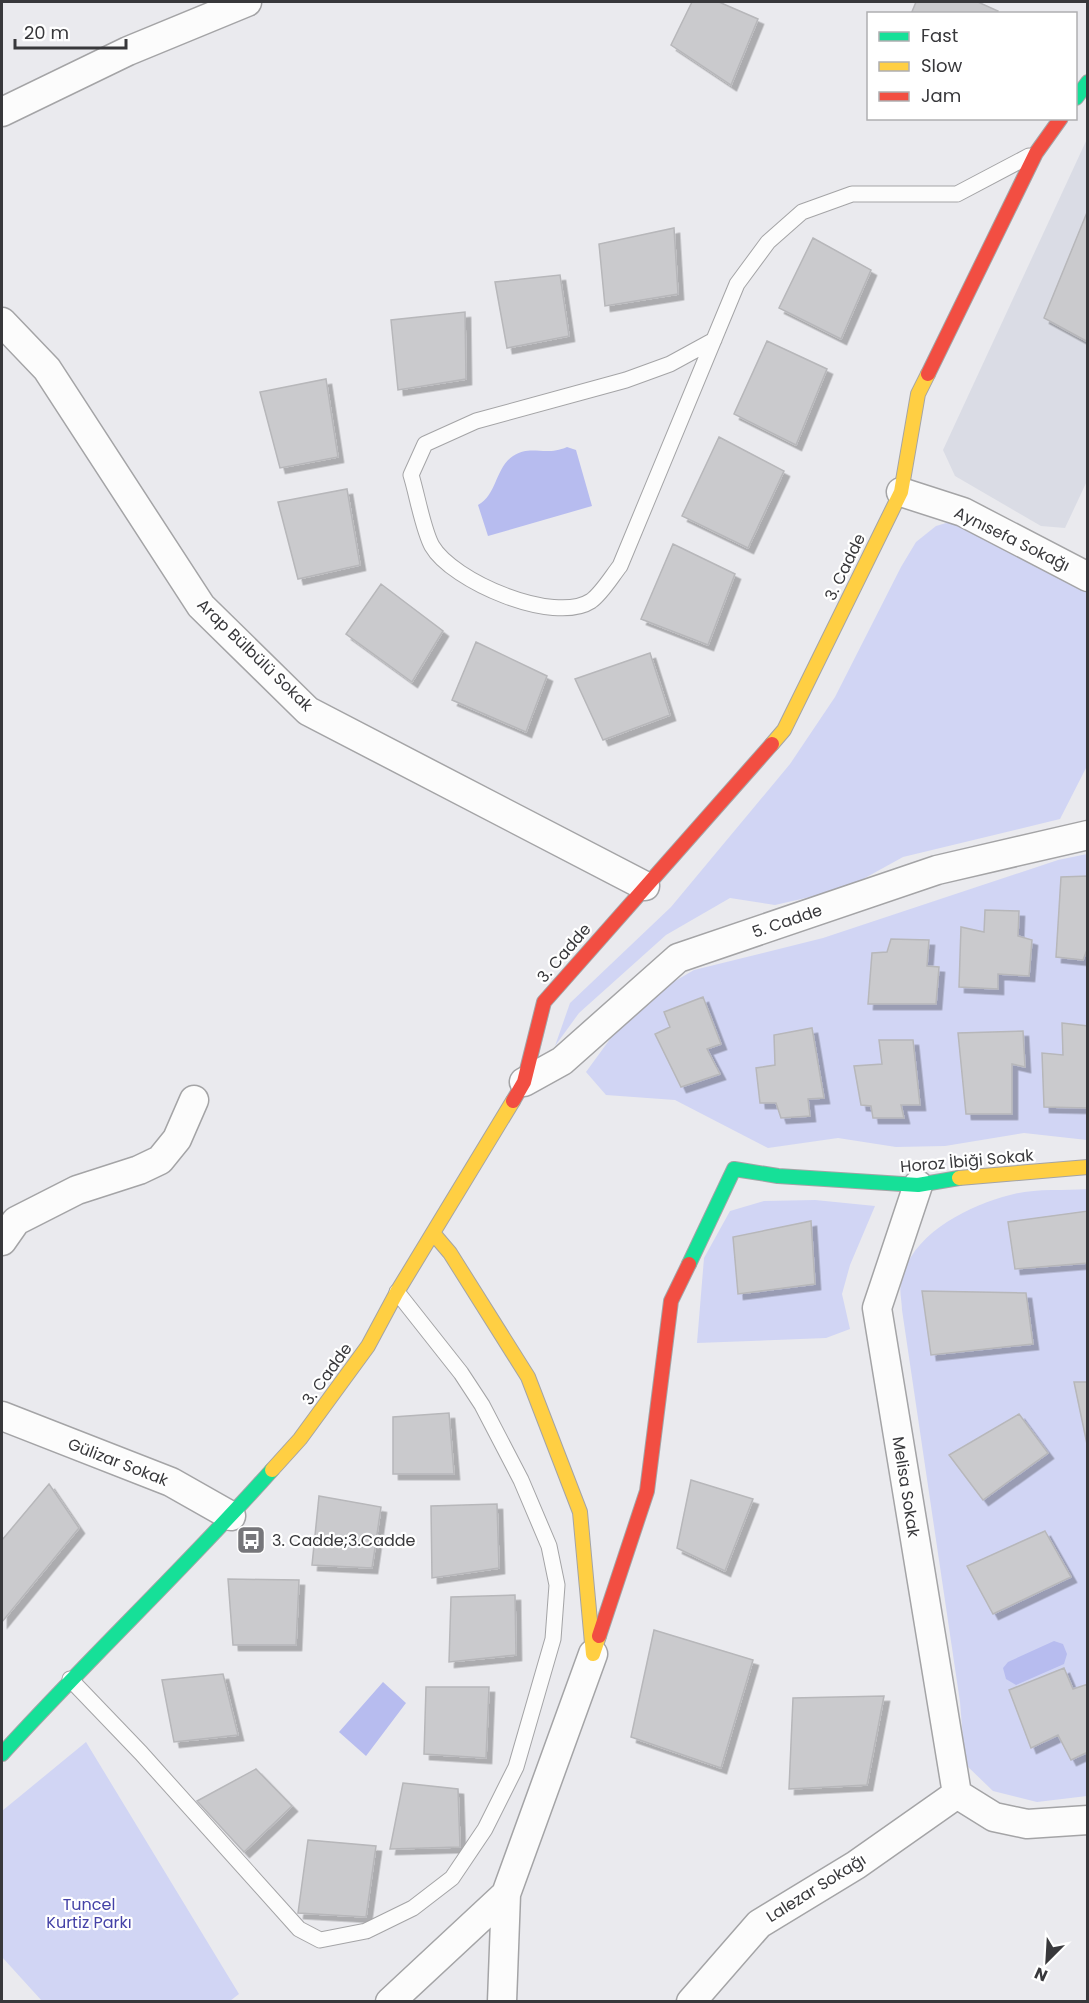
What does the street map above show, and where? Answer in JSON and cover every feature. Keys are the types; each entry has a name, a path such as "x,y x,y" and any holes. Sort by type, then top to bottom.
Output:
{"main road":[{"path":"1077,97 1088,82"},
{"name":"3. Cadde","path":"2,1754 70,1679 231,1516 300,1439 368,1346 397,1292 524,1082 544,1002 783,730 901,492 918,394 1036,153 1060,120"},
{"name":"Horoz İbiği Sokak","path":"592,1654 647,1491 670,1301 734,1169 778,1176 918,1185 971,1176 1088,1167"},
{"path":"433,1233 450,1253 528,1377 576,1501 580,1512 592,1654"}],"street":[{"path":"2,112 128,51 247,2"},
{"name":"Arap Bülbülü Sokak","path":"2,322 47,369 201,606 308,711 645,886"},
{"name":"Aynısefa Sokağı","path":"901,492 963,512 1088,577"},
{"name":"5. Cadde","path":"524,1082 562,1061 678,958 937,870 1088,835"},
{"path":"2,1241 16,1221 77,1190 139,1170 160,1160 177,1139 194,1100"},
{"name":"Melisa Sokak","path":"918,1185 877,1308 957,1794"},
{"name":"Gülizar Sokak","path":"2,1416 171,1482 231,1516"},
{"path":"502,2001 506,1894 592,1654"},
{"path":"957,1794 994,1818 1027,1824 1088,1820"},
{"name":"Lalezar Sokağı","path":"691,2001 759,1924 856,1865 957,1794"},
{"path":"390,2001 506,1894"}],"lane":[{"path":"714,340 670,364 648,372 476,421 425,444 411,475 432,545 455,570 507,597 562,609 591,601 620,566 714,340 737,284 768,242 802,212 852,194 957,194 1036,153"},
{"path":"70,1679 141,1753 299,1929 320,1940 366,1931 413,1908 452,1878 485,1829 516,1767 553,1639 557,1585 549,1546 520,1480 482,1405 397,1292"}],"shaded area":[{"path":"1087,139 1087,481 1065,528 1041,526 955,476 943,450"}],"green space":[{"path":"953,521 1087,590 1087,766 1060,819 903,857 845,889 775,905 730,898 666,935 579,1013 555,1046 570,1003 671,907 790,764 835,697 916,542 936,526"},
{"path":"1087,854 1087,1140 1024,1133 945,1146 896,1147 838,1138 768,1148 675,1100 606,1095 586,1072 629,1013 663,988 694,970 823,938 1058,860"},
{"path":"1087,1189 1087,1796 1037,1802 993,1791 965,1764 960,1702 900,1286 906,1266 915,1251 942,1225 959,1215 993,1200 1019,1193"},
{"path":"815,1200 875,1206 850,1265 842,1294 850,1329 826,1338 697,1343 704,1258 730,1211 764,1201"},
{"name":"Tuncel Kurtiz Parkı","path":"86,1742 239,1994 230,2001 42,2001 2,1957 2,1811"}],"water":[{"path":"567,447 576,450 592,506 488,536 478,505 489,495 507,461 526,451 552,451"},
{"path":"1054,1641 1063,1644 1067,1654 1064,1664 1016,1685 1006,1679 1003,1668 1008,1662"},
{"path":"383,1682 406,1703 366,1756 339,1732"}],"building":[{"path":"692,2 719,2 758,19 731,85 671,45"},
{"path":"916,2 978,2 998,11 997,12 912,12"},
{"path":"1088,210 1088,342 1044,318"},
{"path":"674,228 678,294 605,306 599,244"},
{"path":"813,238 871,270 841,339 779,308"},
{"path":"560,275 569,336 507,348 495,282"},
{"path":"465,312 466,379 398,390 391,320"},
{"path":"767,341 827,369 796,445 734,414"},
{"path":"326,379 338,457 280,468 260,392"},
{"path":"719,437 784,471 748,548 682,516"},
{"path":"347,489 360,565 298,579 278,502"},
{"path":"673,544 735,574 708,645 641,619"},
{"path":"381,584 443,631 412,682 346,634"},
{"path":"476,642 547,676 526,732 452,700"},
{"path":"650,653 670,715 603,740 575,679"},
{"path":"1088,876 1088,947 1083,960 1056,957 1061,877"},
{"path":"985,910 1019,911 1018,936 1032,940 1029,976 998,974 998,989 959,987 961,927 984,932"},
{"path":"891,939 929,940 927,966 939,967 936,1004 868,1004 872,953 887,952"},
{"path":"703,997 721,1044 707,1049 720,1074 681,1087 655,1034 670,1027 664,1012"},
{"path":"1062,1023 1088,1026 1088,1108 1044,1107 1042,1053 1063,1055"},
{"path":"812,1028 824,1098 808,1099 810,1116 781,1118 776,1103 760,1103 756,1068 775,1065 774,1035"},
{"path":"1023,1031 1025,1067 1012,1064 1012,1114 966,1114 958,1033"},
{"path":"879,1040 913,1040 920,1105 901,1105 904,1118 873,1118 871,1106 861,1105 854,1066 882,1064"},
{"path":"1088,1211 1088,1263 1015,1269 1008,1222"},
{"path":"811,1221 815,1284 738,1294 733,1237"},
{"path":"922,1291 1026,1293 1033,1344 931,1355"},
{"path":"1074,1382 1088,1382 1088,1449"},
{"path":"449,1413 454,1474 393,1474 393,1417"},
{"path":"1019,1414 1048,1453 983,1500 949,1455"},
{"path":"691,1480 753,1499 725,1571 677,1548"},
{"path":"49,1484 79,1528 2,1622 2,1540"},
{"path":"319,1496 381,1507 372,1568 312,1565"},
{"path":"497,1504 499,1568 432,1578 431,1506"},
{"path":"1045,1531 1071,1577 993,1614 967,1566"},
{"path":"228,1579 299,1580 296,1645 233,1645"},
{"path":"515,1595 516,1655 449,1662 451,1597"},
{"path":"654,1630 753,1660 721,1768 631,1737"},
{"path":"1064,1668 1073,1689 1088,1684 1088,1752 1071,1760 1058,1735 1031,1748 1009,1690"},
{"path":"223,1674 238,1735 174,1742 162,1680"},
{"path":"426,1687 489,1687 486,1758 424,1754"},
{"path":"884,1696 867,1785 789,1789 793,1698"},
{"path":"256,1769 292,1806 244,1852 197,1801"},
{"path":"403,1783 458,1789 460,1847 390,1849"},
{"path":"308,1840 376,1846 366,1917 298,1913"}],"traffic: fast":[{"path":"1077,97 1088,82"},
{"path":"689,1264 734,1169 778,1176 918,1185 959,1178"},
{"path":"2,1754 272,1470"}],"traffic: slow":[{"path":"772,744 784,730 901,492 918,394 928,374"},
{"path":"272,1470 300,1439 368,1346 397,1292 513,1101"},
{"path":"959,1178 1088,1167"},
{"path":"433,1233 450,1253 528,1377 580,1512 593,1654 599,1636"}],"traffic: jam":[{"path":"928,374 1036,153 1060,120"},
{"path":"513,1101 524,1082 544,1002 772,744"},
{"path":"599,1636 647,1491 671,1301 689,1264"}],"place":[{"name":"3. Cadde;3.Cadde","path":"251,1540"}]}
